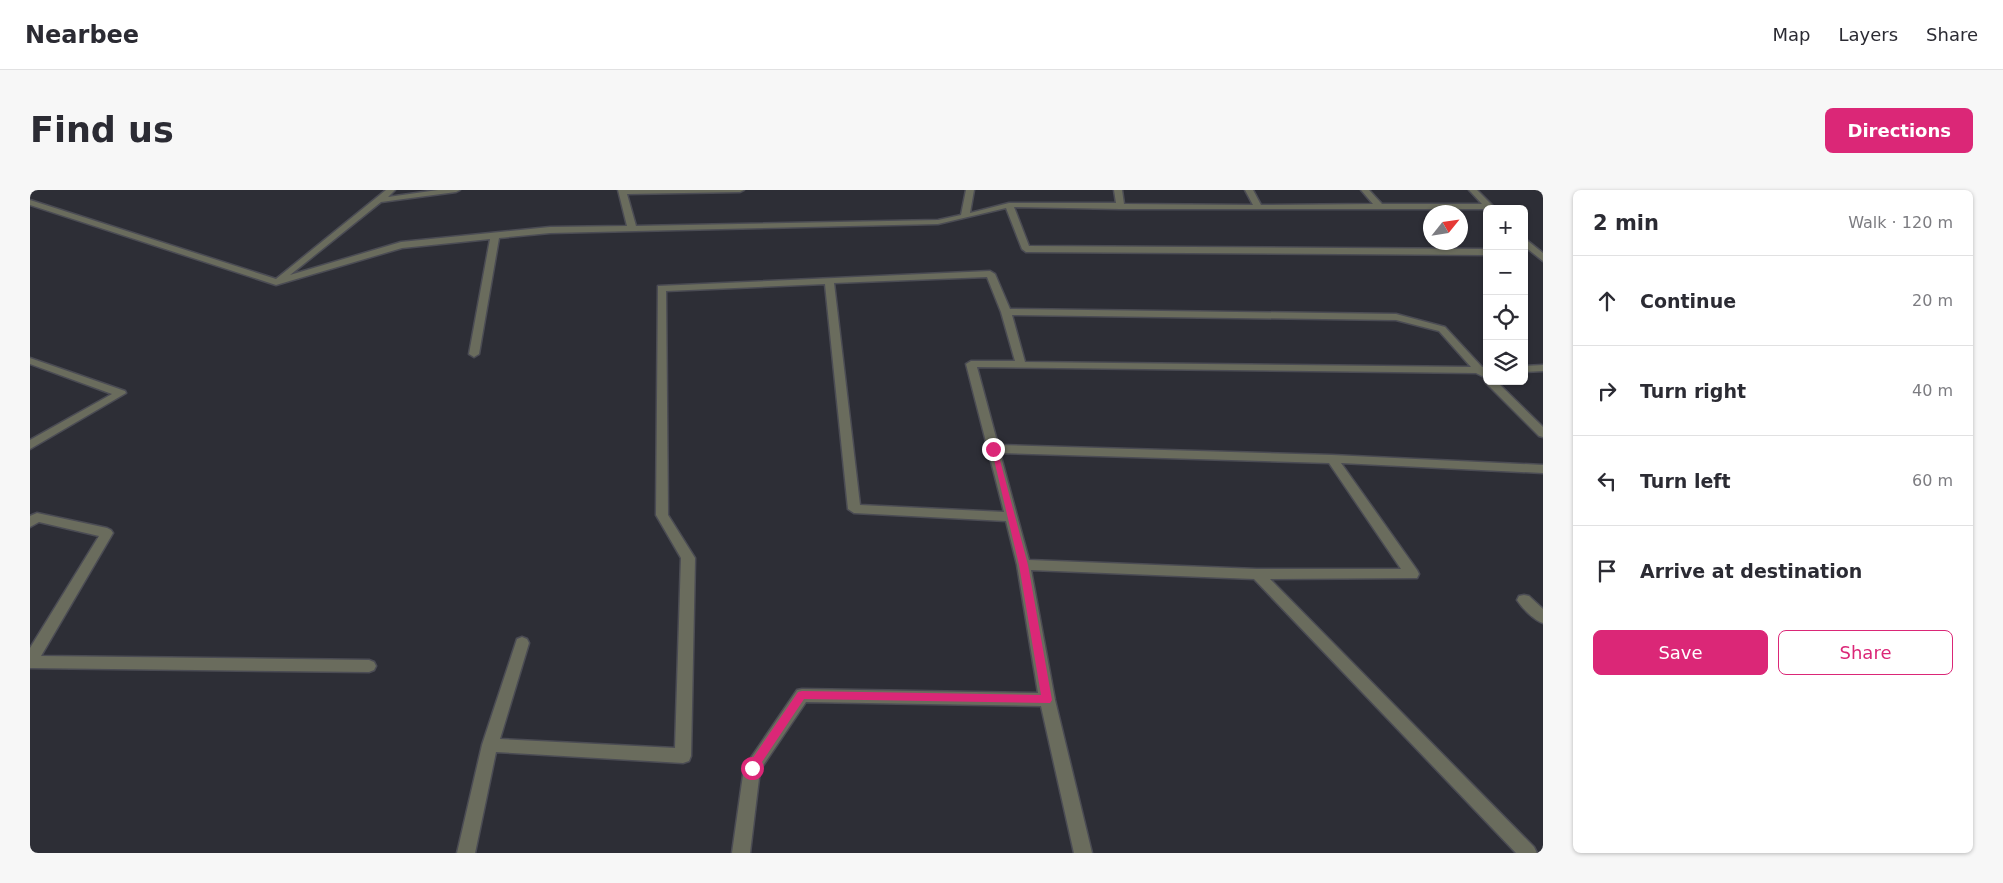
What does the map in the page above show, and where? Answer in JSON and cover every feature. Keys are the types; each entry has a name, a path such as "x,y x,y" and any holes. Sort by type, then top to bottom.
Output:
{"street":[{"path":"276,282 391,190"},
{"path":"380,200 456,190"},
{"path":"632,228 622,191 740,190"},
{"path":"965,217 970,190"},
{"path":"1118,190 1120,207"},
{"path":"1248,190 1258,207"},
{"path":"1365,190 1379,206"},
{"path":"1473,190 1488,205"},
{"path":"30,202 276,282 400,245 550,230 938,222 1009,205 1120,207 1483,207"},
{"path":"1009,205 1026,249 1483,252"},
{"path":"474,354 495,235"},
{"path":"1528,244 1540,255"},
{"path":"490,745 682,756 688,558 662,515 661,288 990,274 1006,312 1021,365"},
{"path":"829,281 854,509 1011,517"},
{"path":"1006,312 1396,317 1442,329 1483,372"},
{"path":"30,361 120,393 30,445"},
{"path":"1083,853 1047,700 1024,565 971,364 1483,373"},
{"path":"1528,369 1543,368"},
{"path":"1494,385 1543,433"},
{"path":"993,449 1332,459 1543,469"},
{"path":"1024,565 1257,574 1412,574 1332,459"},
{"path":"30,662 107,533 32,517"},
{"path":"1257,574 1528,853"},
{"path":"1524,600 1543,617"},
{"path":"466,853 490,745 522,643"},
{"path":"30,662 369,666"},
{"path":"741,853 752,768 802,695 1047,700"}],"route":[{"path":"752,768 802,695 1047,700 1024,565 993,449"}]}
